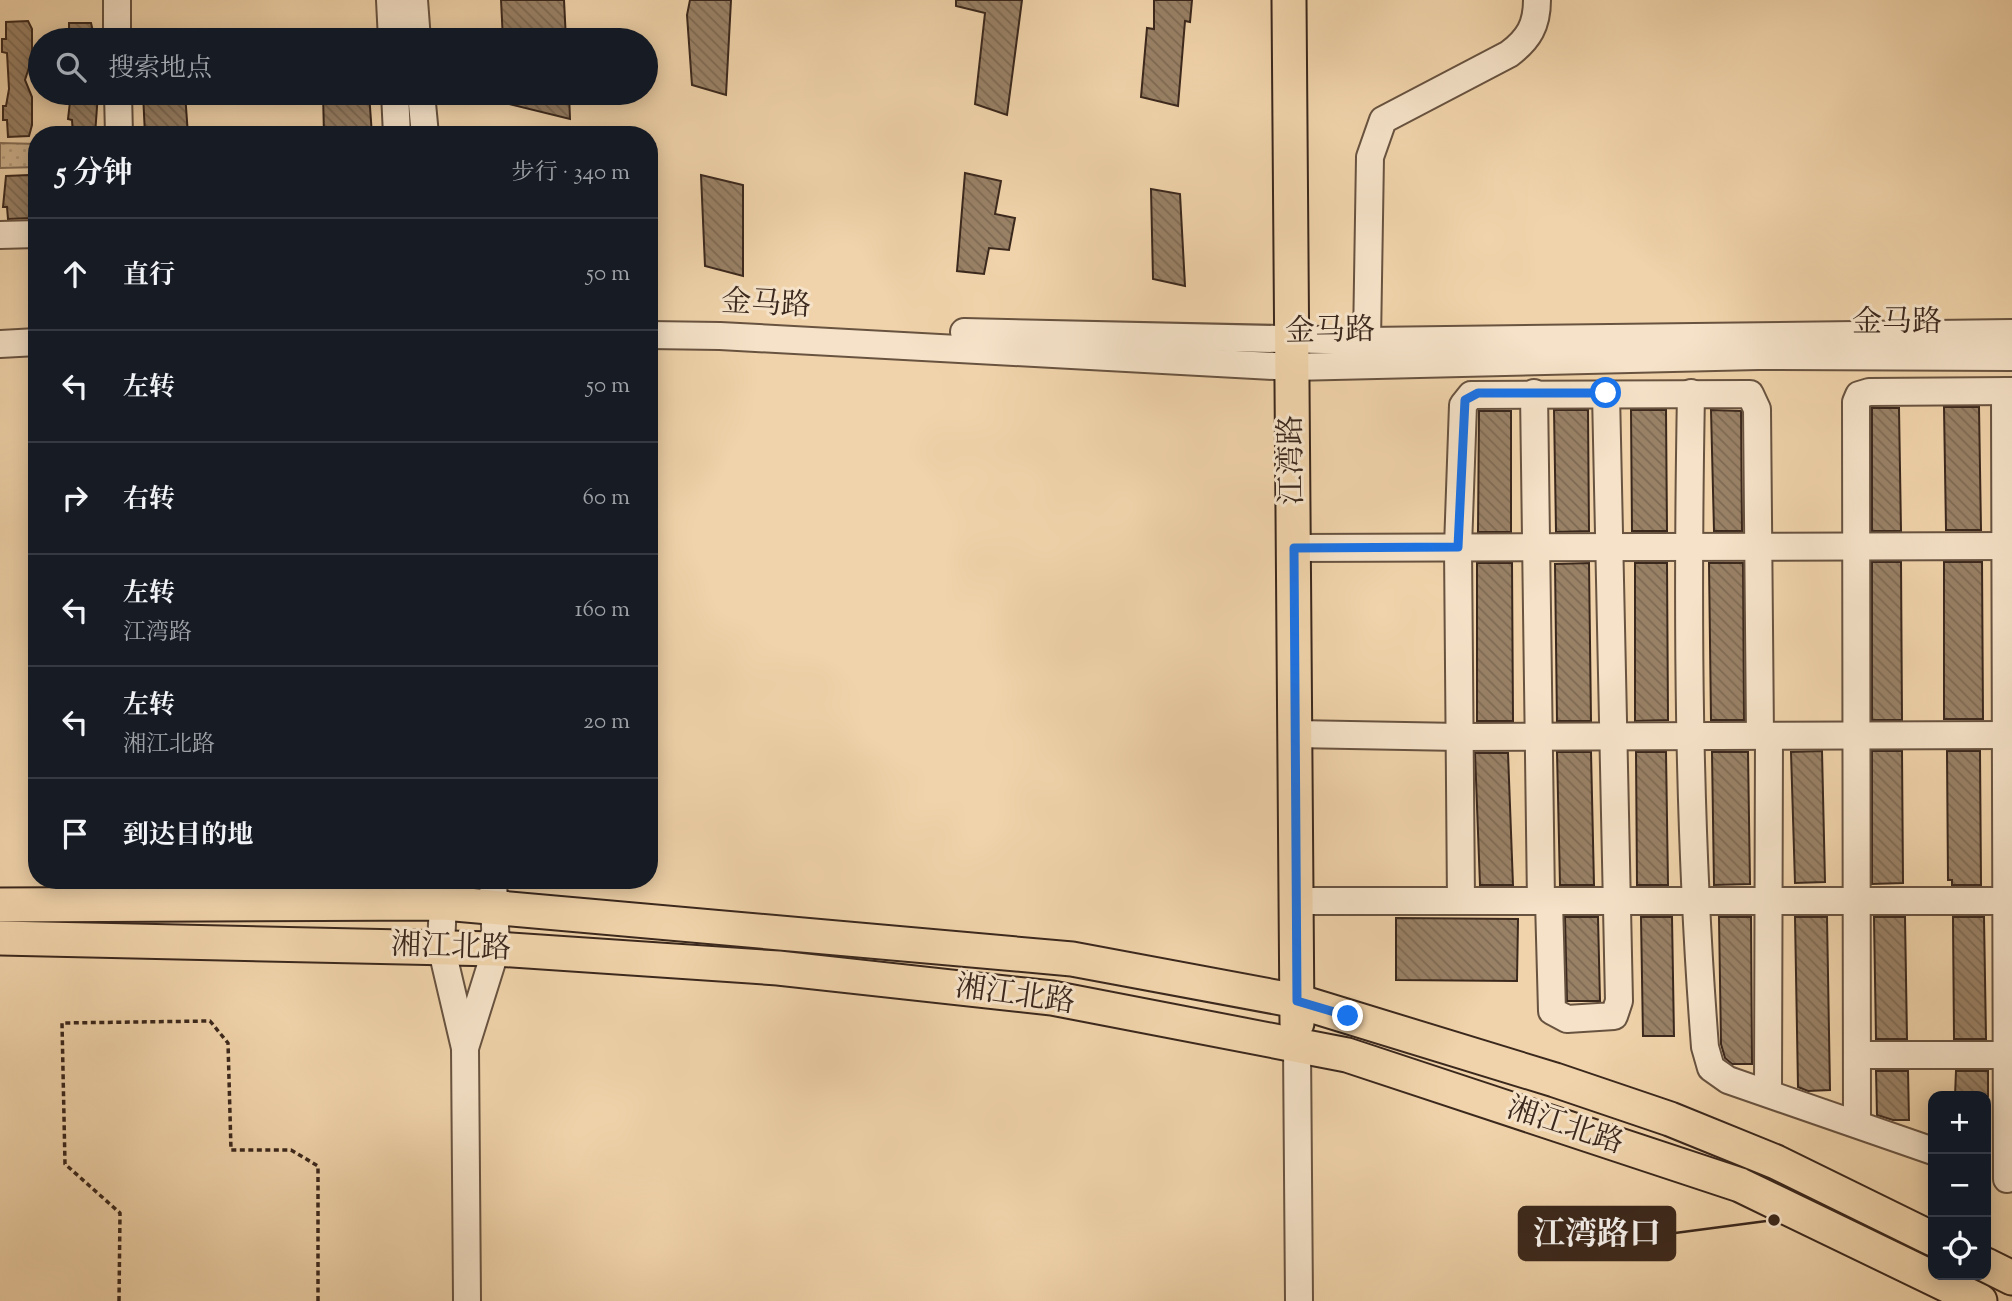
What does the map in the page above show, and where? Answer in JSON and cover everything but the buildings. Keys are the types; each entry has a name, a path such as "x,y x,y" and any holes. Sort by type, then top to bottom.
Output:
{"main road":[{"name":"江湾路","path":"1289,0 1297,1047"},
{"name":"湘江北路","path":"0,905 444,892 495,894 1072,959 1297,1001 1555,1080 1670,1119 1776,1162 1928,1237"},
{"name":"湘江北路","path":"0,939 496,948 778,968 1052,999 1347,1055 1740,1185 1980,1301"},
{"path":"1991,1268 2012,1278"}],"street":[{"path":"117,0 117,28"},
{"path":"390,0 391,28"},
{"path":"414,0 416,28"},
{"path":"1367,341 1370,157 1383,120 1516,49 1532,33 1537,0"},
{"path":"118,105 119,126"},
{"path":"396,105 397,126"},
{"path":"422,105 424,126"},
{"path":"0,235 28,234"},
{"name":"金马路","path":"658,324 1292,353 1367,341 2012,333"},
{"name":"金马路","path":"658,335 1292,353 2012,356"},
{"path":"0,344 28,342"},
{"path":"0,359 28,357"},
{"path":"1857,1123 1855,414 1859,395 1869,392 2009,391 2009,1055 2001,1177"},
{"path":"1461,901 1458,547 1465,400 1478,393 1744,392 1754,400 1769,901 1768,1093"},
{"path":"1534,393 1539,737 1545,901 1552,1011 1567,1019 1609,1017 1618,1010 1612,547 1606,393"},
{"path":"1691,393 1688,547 1694,901 1705,1047 1711,1068 1728,1080 1928,1149"},
{"path":"1294,548 2009,546"},
{"path":"1295,734 1460,737 2009,735"},
{"path":"444,892 441,946 465,1048 467,1301"},
{"path":"465,1048 496,948 495,894"},
{"path":"1296,901 2009,901"},
{"path":"1297,1047 1299,1301"},
{"path":"1858,1055 2009,1055"}],"path":[{"path":"119,1301 120,1213 65,1164 62,1023 210,1021 228,1042 231,1150 291,1150 318,1166 318,1301"}],"shaded area":[{"path":"0,143 28,144 28,167 0,168"}],"place":[{"name":"江湾路口","path":"1774,1220"}],"route":[{"path":"1348,1016 1297,1001 1294,548 1458,547 1465,400 1478,393 1606,393"}]}
